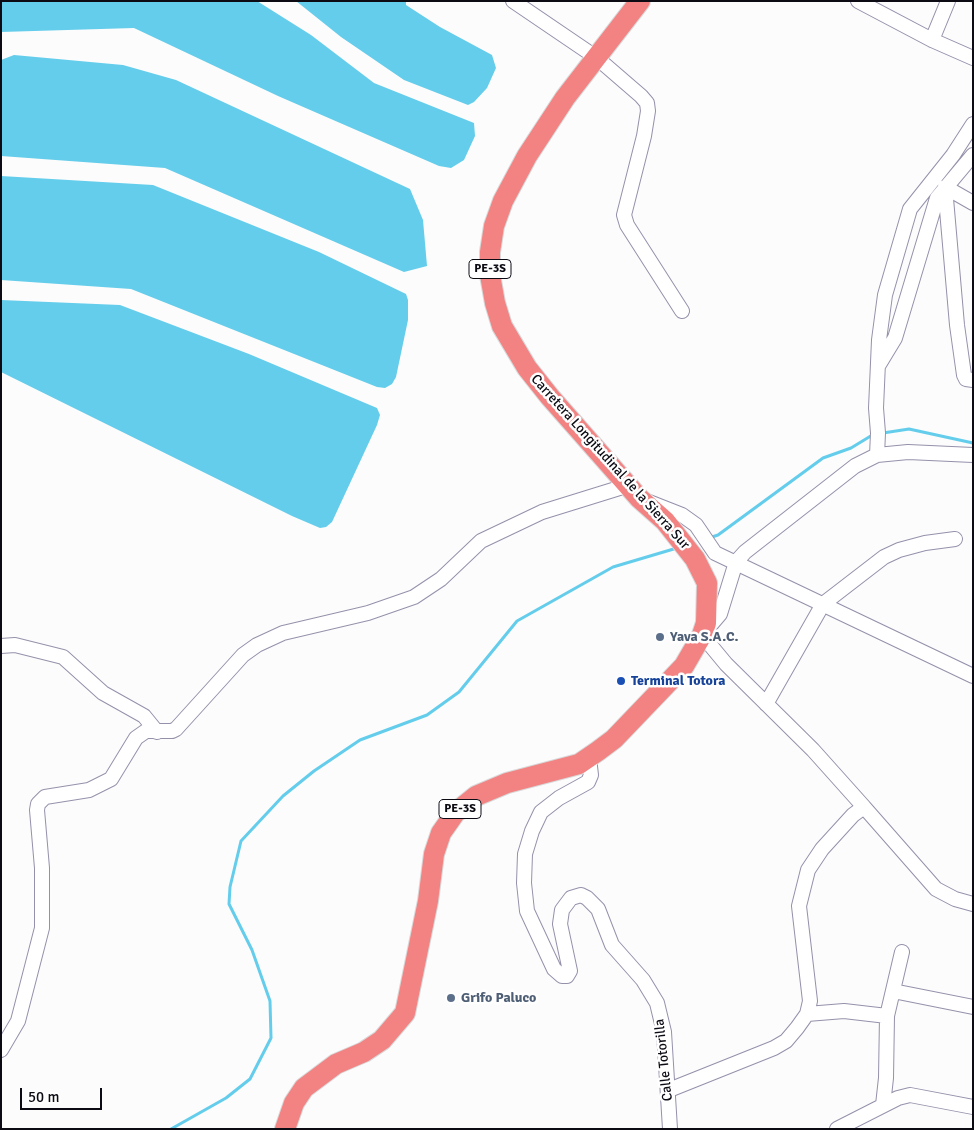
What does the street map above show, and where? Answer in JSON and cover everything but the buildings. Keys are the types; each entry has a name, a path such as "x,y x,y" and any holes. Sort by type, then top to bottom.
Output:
{"highway":[{"name":"Carretera Longitudinal de la Sierra Sur","path":"285,1129 294,1103 304,1088 336,1064 364,1052 382,1040 405,1013 428,901 434,854 441,833 455,813 476,796 507,783 580,764 589,758 614,739 684,666 702,635 708,610 707,583 696,559 665,521 634,492 550,397 527,368 502,326 495,303 490,275 490,252 494,226 502,201 527,156 559,107 640,1"}],"street":[{"path":"513,1 597,58 647,103 648,111 644,136 624,215 627,225 682,311"},
{"path":"859,1 932,40 973,58"},
{"path":"932,40 948,1"},
{"path":"877,455 876,408 878,366 881,319 885,295 910,209 953,155 973,124"},
{"path":"878,366 895,338 936,198 973,156"},
{"path":"945,187 973,203"},
{"path":"945,187 957,325 964,375 966,379 973,380"},
{"path":"973,455 908,452 877,455 855,466 745,552 736,562 720,614 702,635 726,664 813,750 936,889 955,899 973,904"},
{"path":"1,1050 18,1021 42,928 44,907 38,804 45,797 89,790 105,783 115,773 136,738 146,732 172,731 176,729 243,655 257,645 283,633 368,613 414,597 442,578 481,541 542,512 634,492 682,514 696,525 715,553 973,676"},
{"path":"766,704 822,604 884,557 899,550 925,543 955,539"},
{"path":"1,646 15,645 62,657 102,693 144,716 157,732"},
{"name":"Calle Totorilla","path":"589,758 591,775 588,782 559,798 541,812 532,831 525,854 524,883 527,911 554,969 562,976 567,976 570,967 560,924 562,910 571,898 580,895 587,898 598,909 612,944 643,980 657,1003 664,1032 670,1129"},
{"path":"669,1090 774,1048 786,1041 806,1014 810,1001 799,906 808,870 822,849 853,815 864,806"},
{"path":"883,1105 886,1078 887,1016 902,952"},
{"path":"894,991 973,1007"},
{"path":"806,1014 844,1011 887,1016"},
{"path":"837,1129 883,1105 910,1095 973,1107"}],"water":[{"path":"1,1 257,1 311,35 374,83 474,123 475,136 464,160 451,168 439,166 278,96 134,28 1,32"},
{"path":"296,1 406,1 406,5 440,27 492,55 496,68 487,88 474,102 468,105 404,80 341,37"},
{"path":"14,55 123,65 176,80 410,189 423,220 427,266 404,272 165,168 1,156 1,60"},
{"path":"1,176 153,185 319,252 406,294 408,300 408,320 396,377 392,384 385,388 377,387 131,289 1,280"},
{"path":"1,300 120,305 249,354 377,408 380,415 377,425 332,522 326,527 320,528 292,516 1,372"}],"waterway":[{"path":"883,433 909,429 973,443"},
{"path":"709,538 718,535 823,458 851,448 874,434"},
{"path":"171,1129 226,1098 250,1079 271,1038 270,1001 252,950 229,904 230,887 241,841 283,796 314,771 360,740 427,715 459,692 517,621 613,567 677,548"}],"place":[{"name":"Yava S.A.C.","path":"660,637"},
{"name":"Terminal Totora","path":"621,681"},
{"name":"Grifo Paluco","path":"451,998"}]}
